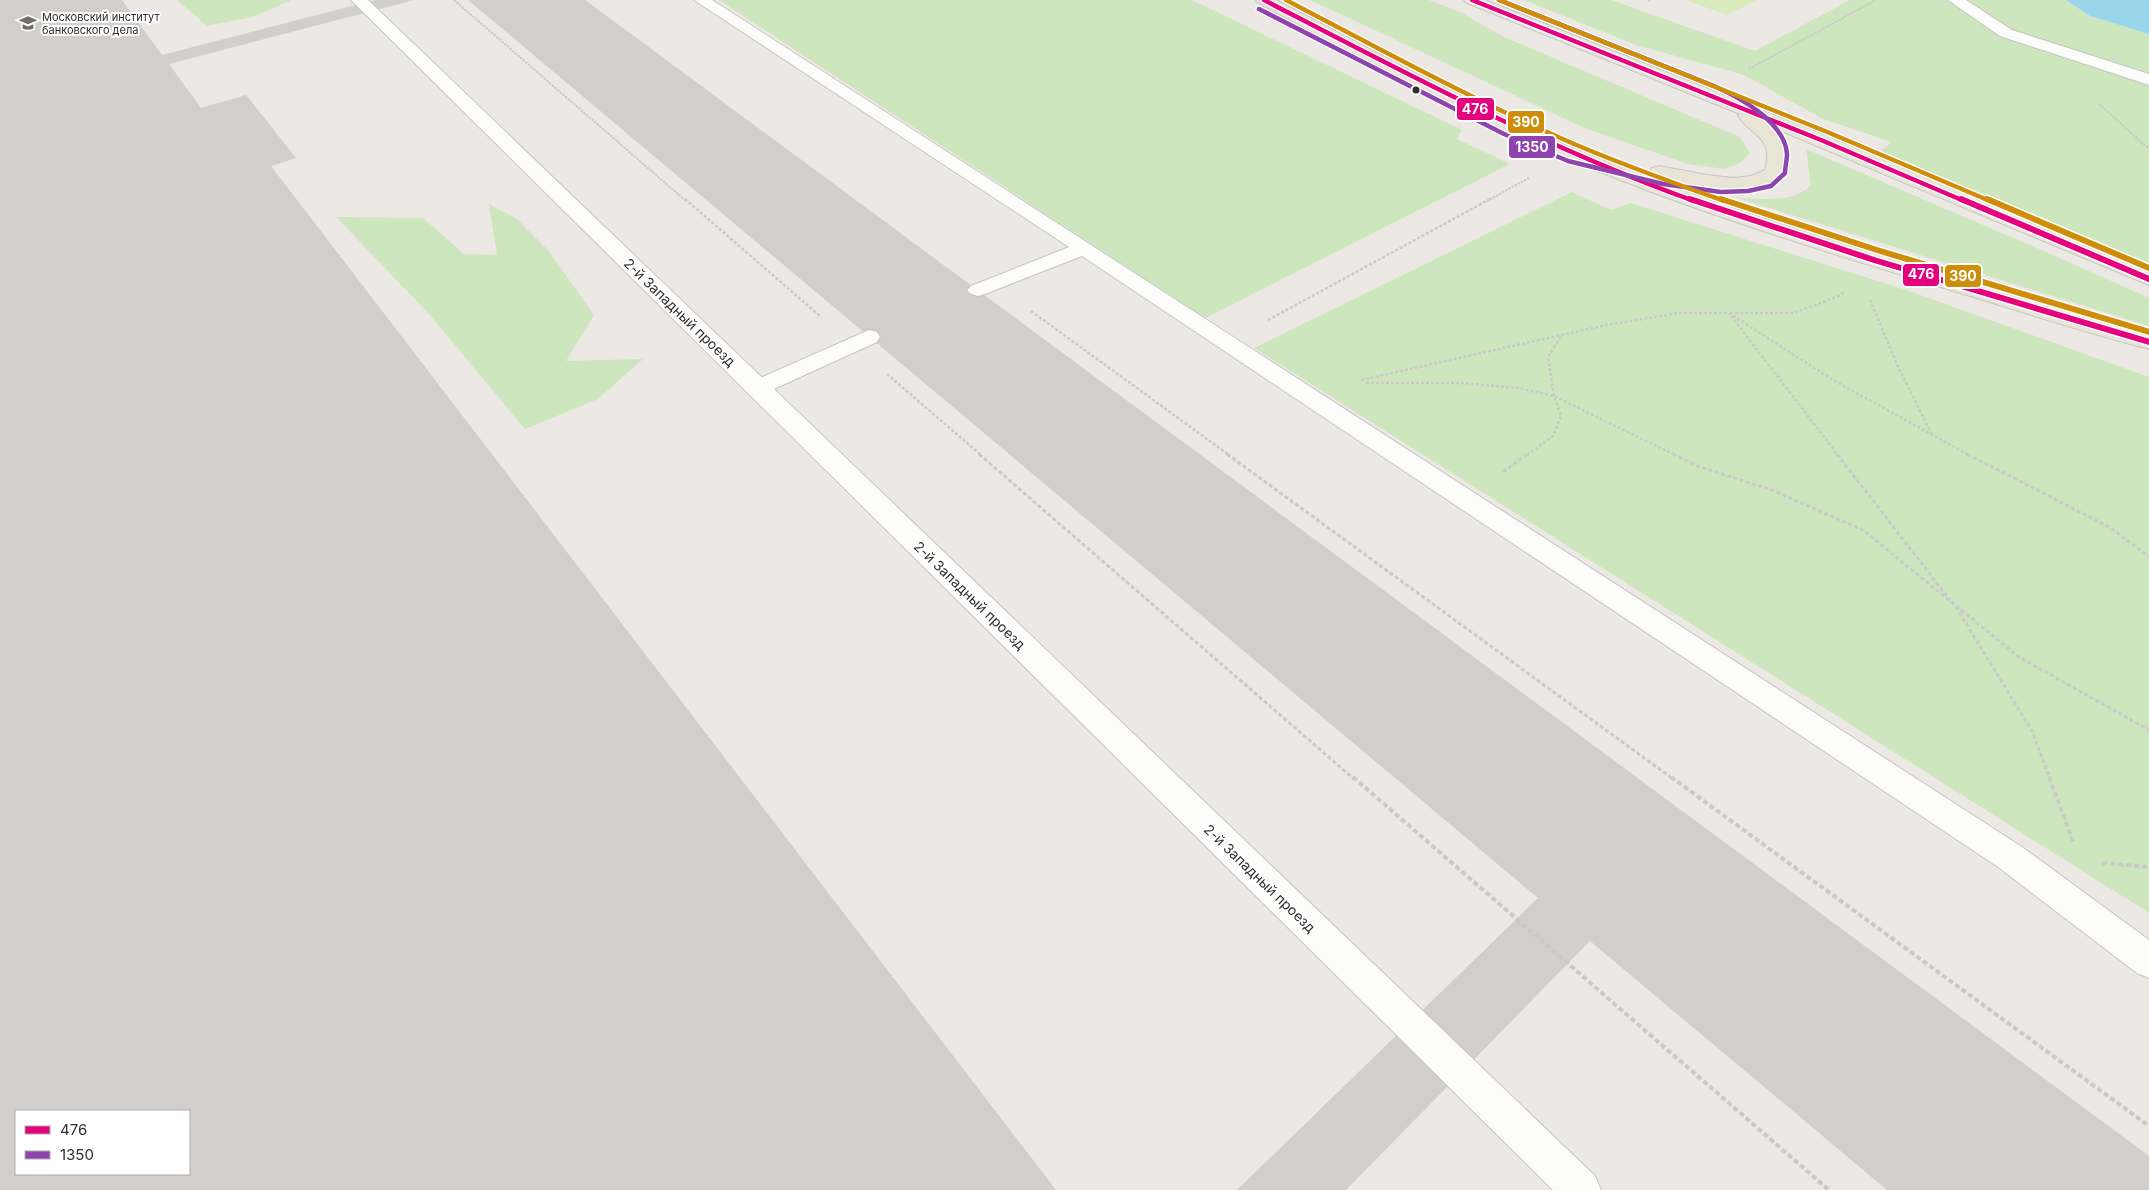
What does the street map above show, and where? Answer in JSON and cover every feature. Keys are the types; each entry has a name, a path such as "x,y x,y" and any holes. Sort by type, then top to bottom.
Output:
{"main road":[{"path":"1264,0 1433,88 1527,134 1648,182 1778,230 2149,342"},
{"path":"1472,0 1830,144 2149,278"},
{"path":"1556,146 1626,165 1694,179 1735,183 1754,181 1773,173 1778,160 1775,144 1765,130 1727,103"}],"street":[{"name":"2-й Западный проезд","path":"359,0 1581,1190"},
{"path":"702,0 1084,248 2010,856 2149,961"},
{"path":"1956,0 2006,33 2149,80"},
{"path":"986,287 1084,248"},
{"path":"757,388 861,341"}],"path":[{"path":"454,0 861,341 1829,1190"},
{"path":"1742,73 1876,0"},
{"path":"2099,104 2149,149"},
{"path":"1227,342 1532,177"},
{"path":"986,287 2149,1126"},
{"path":"1346,383 1606,325 1679,313 1794,314 1839,296 1846,291"},
{"path":"1869,299 1880,330 1932,436"},
{"path":"1729,313 1834,380 1932,436 2111,528 2149,557"},
{"path":"1729,313 1954,604 2032,731 2075,844"},
{"path":"1463,498 1553,436 1561,416 1554,396 1548,357 1562,336"},
{"path":"1293,386 1346,383 1462,383 1518,388 1554,396 1700,467 1772,490 1863,530 2019,657 2149,730"}],"green space":[{"path":"177,0 290,1 252,17 207,26"},
{"path":"719,0 1192,0 1462,130 1457,139 1510,164 1205,318"},
{"path":"1310,0 1429,0 1460,12 1504,37 1740,137 1750,153 1740,163 1725,169 1688,164 1587,129"},
{"path":"1524,0 1611,0 1755,51 1850,0 2066,0 2090,16 2149,34 2149,264 1875,157 1891,142 1823,119 1744,75 1636,45"},
{"path":"1686,0 1757,0 1727,15"},
{"path":"1806,149 2149,298 2149,326 1737,198 1776,199 1804,191 1811,185"},
{"path":"1572,192 1611,210 1631,203 1906,290 2149,377 2149,913 1254,348"},
{"path":"489,204 517,219 549,251 594,315 566,361 643,359 598,399 525,429 430,315 336,217 423,218 464,254 497,255"}],"water":[{"path":"2066,0 2149,0 2149,34 2090,16"}],"building":[{"path":"0,0 122,0 162,55 375,0 414,0 169,64 201,108 246,95 296,158 271,166 1056,1190 0,1190"},
{"path":"468,0 585,0 2149,1156 2149,1190 1887,1190 1590,941 1346,1190 1237,1190 1538,898"}],"transit line":[{"name":"476","path":"1264,0 1516,128 1559,148 1670,192 1805,239 2149,342"},
{"name":"390","path":"1286,0 1485,103 1566,141 1608,158 1741,207 1809,229 2149,332"},
{"name":"476","path":"1472,0 1821,140 2149,279"},
{"name":"1350","path":"1259,9 1383,74 1504,134 1568,161 1663,184 1721,192 1748,191 1771,186 1785,173 1787,153 1780,134 1766,118 1741,99 1714,86 1499,0"},
{"name":"390","path":"1499,0 1825,131 2149,268"}],"place":[{"name":"Московский институт банковского дела","path":"28,23"}]}
